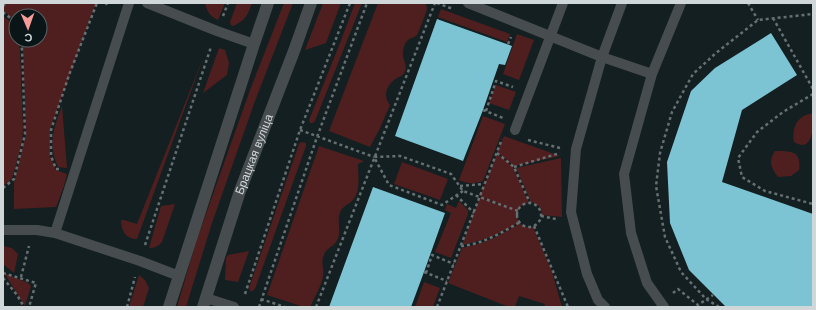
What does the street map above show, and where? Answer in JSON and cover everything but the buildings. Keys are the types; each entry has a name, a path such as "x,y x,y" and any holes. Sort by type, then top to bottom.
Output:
{"street":[{"path":"169,307 268,3"},
{"name":"Брацкая вуліца","path":"205,303 240,191 311,3"}],"lane":[{"path":"55,234 128,3"},
{"path":"147,3 254,44"},
{"path":"468,3 602,56 652,74"},
{"path":"515,130 563,3"},
{"path":"605,307 598,300 587,274 573,222 571,212 572,150 602,56 622,3"},
{"path":"664,307 647,283 631,233 624,174 652,74 681,3"},
{"path":"3,230 37,230 55,234 140,261 179,276"},
{"path":"205,303 234,307"}],"path":[{"path":"3,6 6,3"},
{"path":"73,175 56,168 50,156 51,130 97,3"},
{"path":"126,307 217,31 228,3"},
{"path":"243,300 300,130 350,3"},
{"path":"259,307 317,137 367,3"},
{"path":"316,307 435,3"},
{"path":"748,3 758,20"},
{"path":"719,307 706,299 681,272 665,237 656,186 660,153 672,112 693,74 716,53 758,20 813,14"},
{"path":"774,18 813,89"},
{"path":"508,44 511,36"},
{"path":"3,188 14,179 25,134 22,48"},
{"path":"510,120 484,111 496,81 515,88"},
{"path":"813,94 783,112 758,132 738,158 742,177 765,191 813,204"},
{"path":"300,130 374,157 400,156 452,174 463,191 518,211"},
{"path":"437,307 504,133"},
{"path":"525,139 572,150"},
{"path":"514,167 572,150"},
{"path":"497,153 514,167 530,203"},
{"path":"374,157 388,185 442,205 463,191"},
{"path":"460,186 484,184"},
{"path":"456,195 474,213"},
{"path":"530,203 537,206 541,213 540,220 534,226 526,226 518,219 518,211 522,205 530,203"},
{"path":"461,246 477,243 491,238 520,222"},
{"path":"534,226 568,307"},
{"path":"21,278 30,247 23,245"},
{"path":"448,281 425,272 432,255 454,264"},
{"path":"3,273 36,282 29,307"},
{"path":"3,278 17,295 24,307"},
{"path":"670,295 678,288 698,306 713,295"},
{"path":"261,299 285,307"}],"shaded area":[{"path":"8,3 96,3 50,129 50,156 56,170 67,174 56,207 14,209 14,183 26,134 23,48 48,48 48,8 8,8 8,15 3,10 3,7"},
{"path":"205,3 225,3 218,20 209,13"},
{"path":"237,3 252,3 246,17 241,22 233,26 230,22"},
{"path":"284,3 293,3 255,101 212,223 186,307 177,307 197,239 250,90"},
{"path":"323,3 341,3 326,43 305,50"},
{"path":"355,3 362,3 315,121 310,123 309,120"},
{"path":"378,3 426,3 427,9 417,35 408,40 405,44 403,54 406,65 405,71 391,83 387,89 386,95 390,105 370,147 329,131"},
{"path":"441,9 510,34 507,42 438,17"},
{"path":"3,16 8,20 8,48 20,49 23,128 22,142 12,179 3,186"},
{"path":"517,34 534,40 519,80 503,74"},
{"path":"219,48 225,50 229,63 227,75 203,93"},
{"path":"205,53 137,239 130,238 123,231 121,220 137,224"},
{"path":"496,85 516,92 509,110 489,103"},
{"path":"62,106 67,168 58,167 52,143 54,128"},
{"path":"813,113 812,131 809,141 801,145 794,142 793,137 797,123 803,116"},
{"path":"483,116 505,124 483,181 468,183 459,180"},
{"path":"504,136 560,156 514,166 497,152"},
{"path":"301,142 306,143 306,146 255,289 251,292 249,288 299,144"},
{"path":"319,146 364,161 358,164 356,196 342,209 339,217 338,238 335,244 326,251 324,255 322,261 323,273 320,287 310,307 304,307 267,295"},
{"path":"775,151 794,153 799,159 799,170 791,176 778,177 771,164"},
{"path":"497,153 513,167 529,203 520,207 517,215 519,222 492,236 462,245 480,197 512,209 480,196"},
{"path":"561,158 562,217 542,215 540,207 531,202 516,168"},
{"path":"402,162 448,179 440,200 394,184"},
{"path":"459,201 468,210 468,214 451,258 435,252 451,213 445,210 447,204 456,208"},
{"path":"175,204 162,242 153,248 149,248 161,206"},
{"path":"520,223 526,227 533,227 552,272 562,307 544,307 545,304 519,296 515,307 509,307 448,283 462,248 478,244 492,238"},
{"path":"3,246 12,248 18,254 14,273 3,264"},
{"path":"249,251 238,282 225,280 226,258 228,255"},
{"path":"4,273 28,283 31,286 25,306"},
{"path":"139,275 145,280 149,288 143,307 129,307"},
{"path":"424,282 440,288 433,307 415,307"}]}
